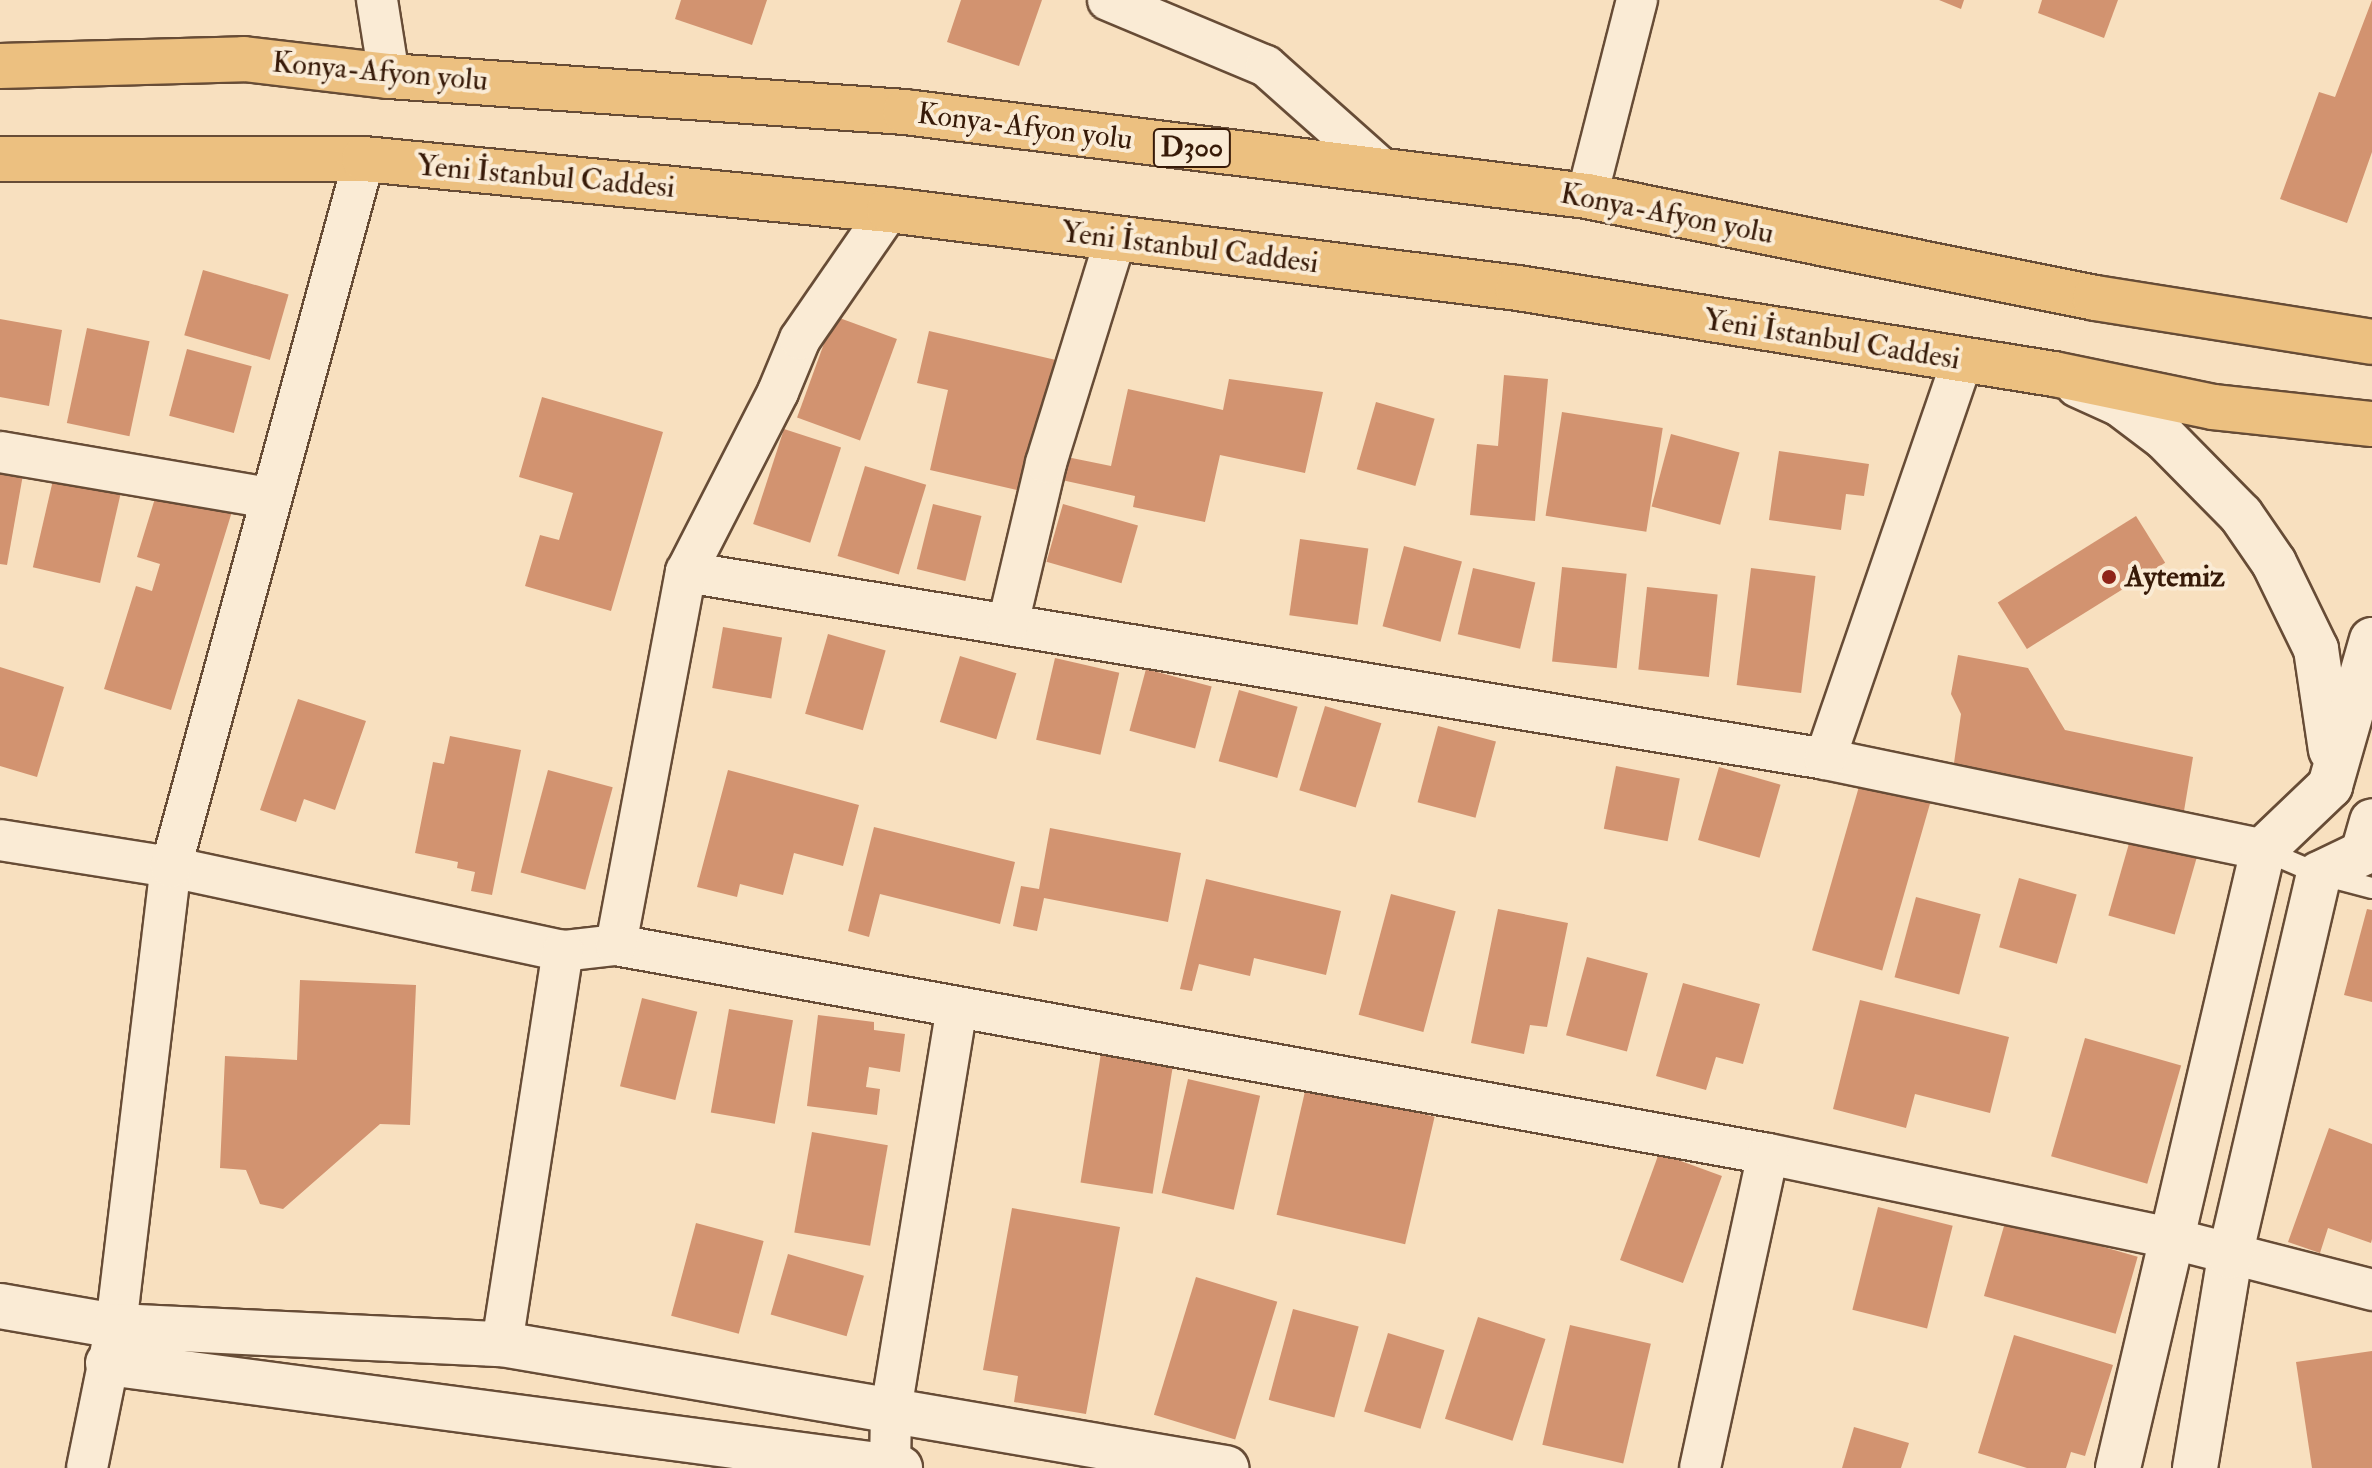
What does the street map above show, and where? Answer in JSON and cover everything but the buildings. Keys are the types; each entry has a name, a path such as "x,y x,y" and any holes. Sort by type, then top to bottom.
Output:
{"highway":[{"name":"Konya-Afyon yolu","path":"0,66 244,59 389,76 905,112 1587,196 2095,298 2372,342"},
{"name":"Yeni İstanbul Caddesi","path":"0,159 364,159 889,210 1518,288 1962,362 2054,374 2213,407 2372,424"}],"main road":[{"path":"2054,374 2120,404 2165,438 2241,515 2274,563 2305,620 2323,678 2331,727 2330,786"},
{"path":"2118,1468 2263,850 2330,786 2372,640"},
{"path":"2195,1468 2230,1256 2319,874 2363,853 2372,821"},
{"path":"0,1306 112,1345 893,1468"},
{"path":"112,1345 502,1344 1226,1468"}],"street":[{"path":"377,0 389,76"},
{"path":"1108,0 1266,66 1384,171"},
{"path":"1587,196 1637,0"},
{"path":"87,1468 112,1345 171,867 269,498 364,159"},
{"path":"616,945 686,572 800,339 889,210"},
{"path":"1008,624 1046,463 1115,240"},
{"path":"1825,759 1962,362"},
{"path":"0,452 269,498"},
{"path":"686,572 1825,759 2263,850"},
{"path":"0,840 171,867 563,951 616,945 1768,1154 2170,1238 2230,1256 2372,1290"},
{"path":"502,1344 563,951"},
{"path":"893,1468 891,1410 957,1009"},
{"path":"1700,1468 1768,1154"}],"lane":[{"path":"2263,850 2319,874 2372,888"}],"place":[{"name":"Aytemiz","path":"2109,577"}]}
